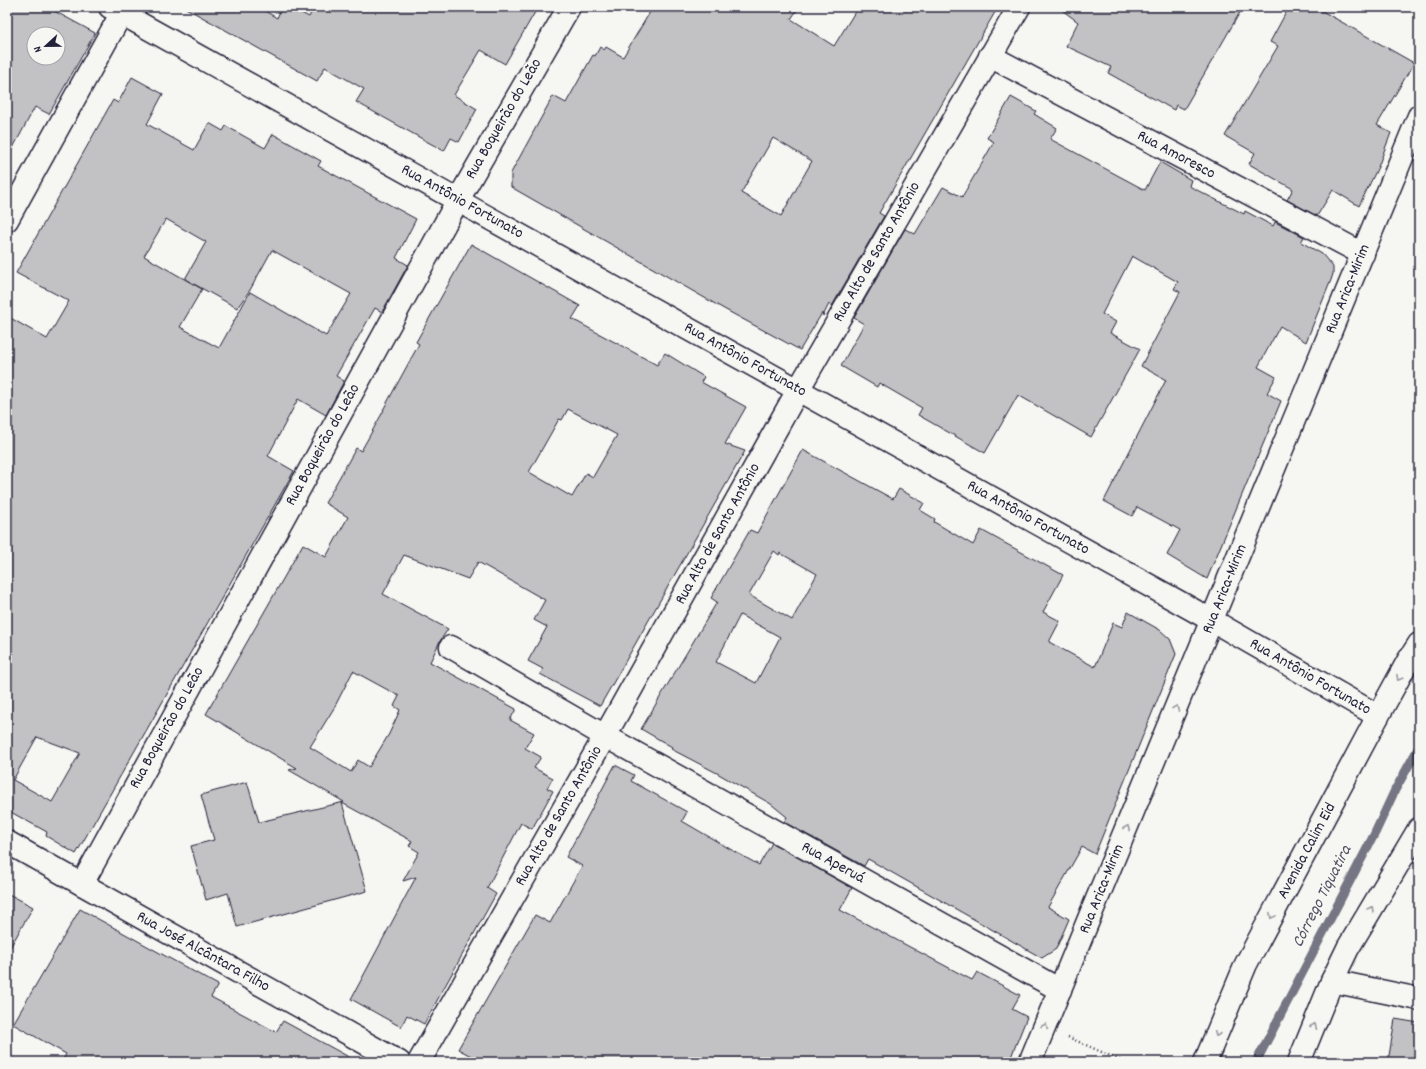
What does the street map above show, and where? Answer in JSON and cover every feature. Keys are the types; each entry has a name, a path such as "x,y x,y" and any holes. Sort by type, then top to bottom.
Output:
{"street":[{"name":"Rua Boqueirão do Leão","path":"82,884 458,200 569,7"},
{"name":"Rua Alto de Santo Antônio","path":"419,1062 605,736 798,390 1019,7"},
{"name":"Rua Antônio Fortunato","path":"119,9 1212,621 1378,716"},
{"path":"7,220 119,9"},
{"name":"Rua Amoresco","path":"990,56 1363,254"},
{"name":"Rua Arica-Mirim","path":"1030,1062 1419,116"},
{"name":"Avenida Calim Eid","path":"1205,1062 1246,964 1378,716 1419,644"},
{"name":"Rua Aperuá","path":"451,647 605,736 1060,990"},
{"path":"1299,1062 1332,981 1348,948 1419,829"},
{"name":"Rua José Alcântara Filho","path":"7,842 399,1062"},
{"path":"1332,981 1419,999"}],"path":[{"path":"1045,1027 1124,1062"}],"building":[{"path":"7,7 47,7 95,33 49,114 35,107 7,159"},
{"path":"184,7 258,7 277,18 282,7 290,7 309,17 314,7 538,7 505,64 481,50 454,95 477,109 459,142 451,138 444,151 356,102 364,89 325,67 317,81"},
{"path":"653,7 799,7 791,19 834,46 858,7 998,7 879,213 884,216 832,306 829,304 823,316 822,313 800,350 724,309 511,187 511,173 553,96 566,103 593,55 595,56 600,47 604,50 606,47 623,57","holes":["773,138 812,161 781,216 741,193"]},
{"path":"1058,7 1243,7 1184,109 1176,105 1174,110 1108,73 1111,67 1066,46 1078,22"},
{"path":"1289,7 1315,7 1414,63 1377,125 1391,133 1378,167 1359,206 1333,190 1317,216 1287,200 1293,189 1249,164 1255,153 1225,136 1278,46 1270,42"},
{"path":"132,77 163,94 147,124 194,150 209,123 223,131 226,126 265,148 273,134 321,161 318,166 416,219 396,258 408,265 382,312 375,308 336,376 344,381 326,415 298,399 268,456 294,471 76,854 46,836 47,832 7,810 7,316 47,339 69,301 16,273 113,100 118,103","holes":["166,219 206,242 185,279 237,308 250,290 272,250 351,294 326,336 250,292 219,348 180,327 202,289 144,256","37,737 80,753 52,802 13,780"]},
{"path":"1011,97 1036,111 1034,114 1057,128 1050,139 1145,190 1160,162 1191,180 1189,186 1244,214 1245,211 1273,226 1275,222 1304,237 1301,242 1322,254 1333,267 1331,280 1306,342 1280,326 1258,367 1276,377 1267,393 1281,401 1207,579 1167,555 1180,530 1137,507 1132,516 1104,501 1166,380 1141,366 1180,292 1174,289 1178,282 1132,256 1102,314 1116,322 1110,333 1140,349 1091,437 1018,395 985,453 918,415 922,408 879,383 877,387 841,366 864,324 854,318 905,229 915,234 943,187 962,197 994,142 987,138"},
{"path":"471,244 580,306 572,319 657,365 665,353 704,377 701,382 746,407 725,444 745,451 600,706 540,674 543,669 528,661 547,627 534,620 545,600 478,562 468,579 404,555 383,594 448,629 440,641 430,662 516,709 510,720 534,733 525,748 541,757 534,768 553,778 547,788 553,791 532,829 521,823 487,888 496,894 424,1024 407,1015 401,1027 351,999 416,877 403,881 419,852 409,846 412,841 342,803 367,891 237,927 228,893 206,900 191,846 214,840 201,795 247,782 259,822 344,802 289,770 297,768 206,714 303,544 326,557 348,517 325,503 356,448 361,451 419,344 416,342","holes":["568,409 617,435 593,477 586,473 572,497 529,472 559,419 562,420","353,671 399,696 394,706 400,710 389,734 369,767 358,760 351,772 310,747 334,708"]},
{"path":"803,450 893,499 899,489 924,503 920,510 935,519 934,522 973,545 981,530 1063,575 1043,612 1060,621 1049,642 1095,667 1113,623 1122,627 1128,612 1160,630 1170,639 1176,654 1095,854 1082,847 1048,907 1069,919 1056,949 1042,958 868,859 864,866 784,822 787,817 771,804 671,749 672,747 641,729 717,602 711,598 750,530 757,533","holes":["774,551 817,574 792,620 749,595","740,615 780,637 756,683 716,662"]},
{"path":"615,765 634,775 631,781 687,812 682,821 730,849 759,865 772,843 852,888 840,910 972,980 977,972 1020,995 1012,1009 1027,1017 1009,1062 482,1062 458,1049 535,915 550,923 582,866 566,857"},
{"path":"7,893 33,907 7,953"},
{"path":"80,909 218,985 211,997 276,1032 283,1021 358,1062 62,1062 66,1054 13,1024"},
{"path":"1395,1019 1419,1023 1419,1062 1388,1062"}],"waterway":[{"name":"Córrego Tiquatira","path":"1256,1062 1375,833 1395,790 1419,747"}]}
